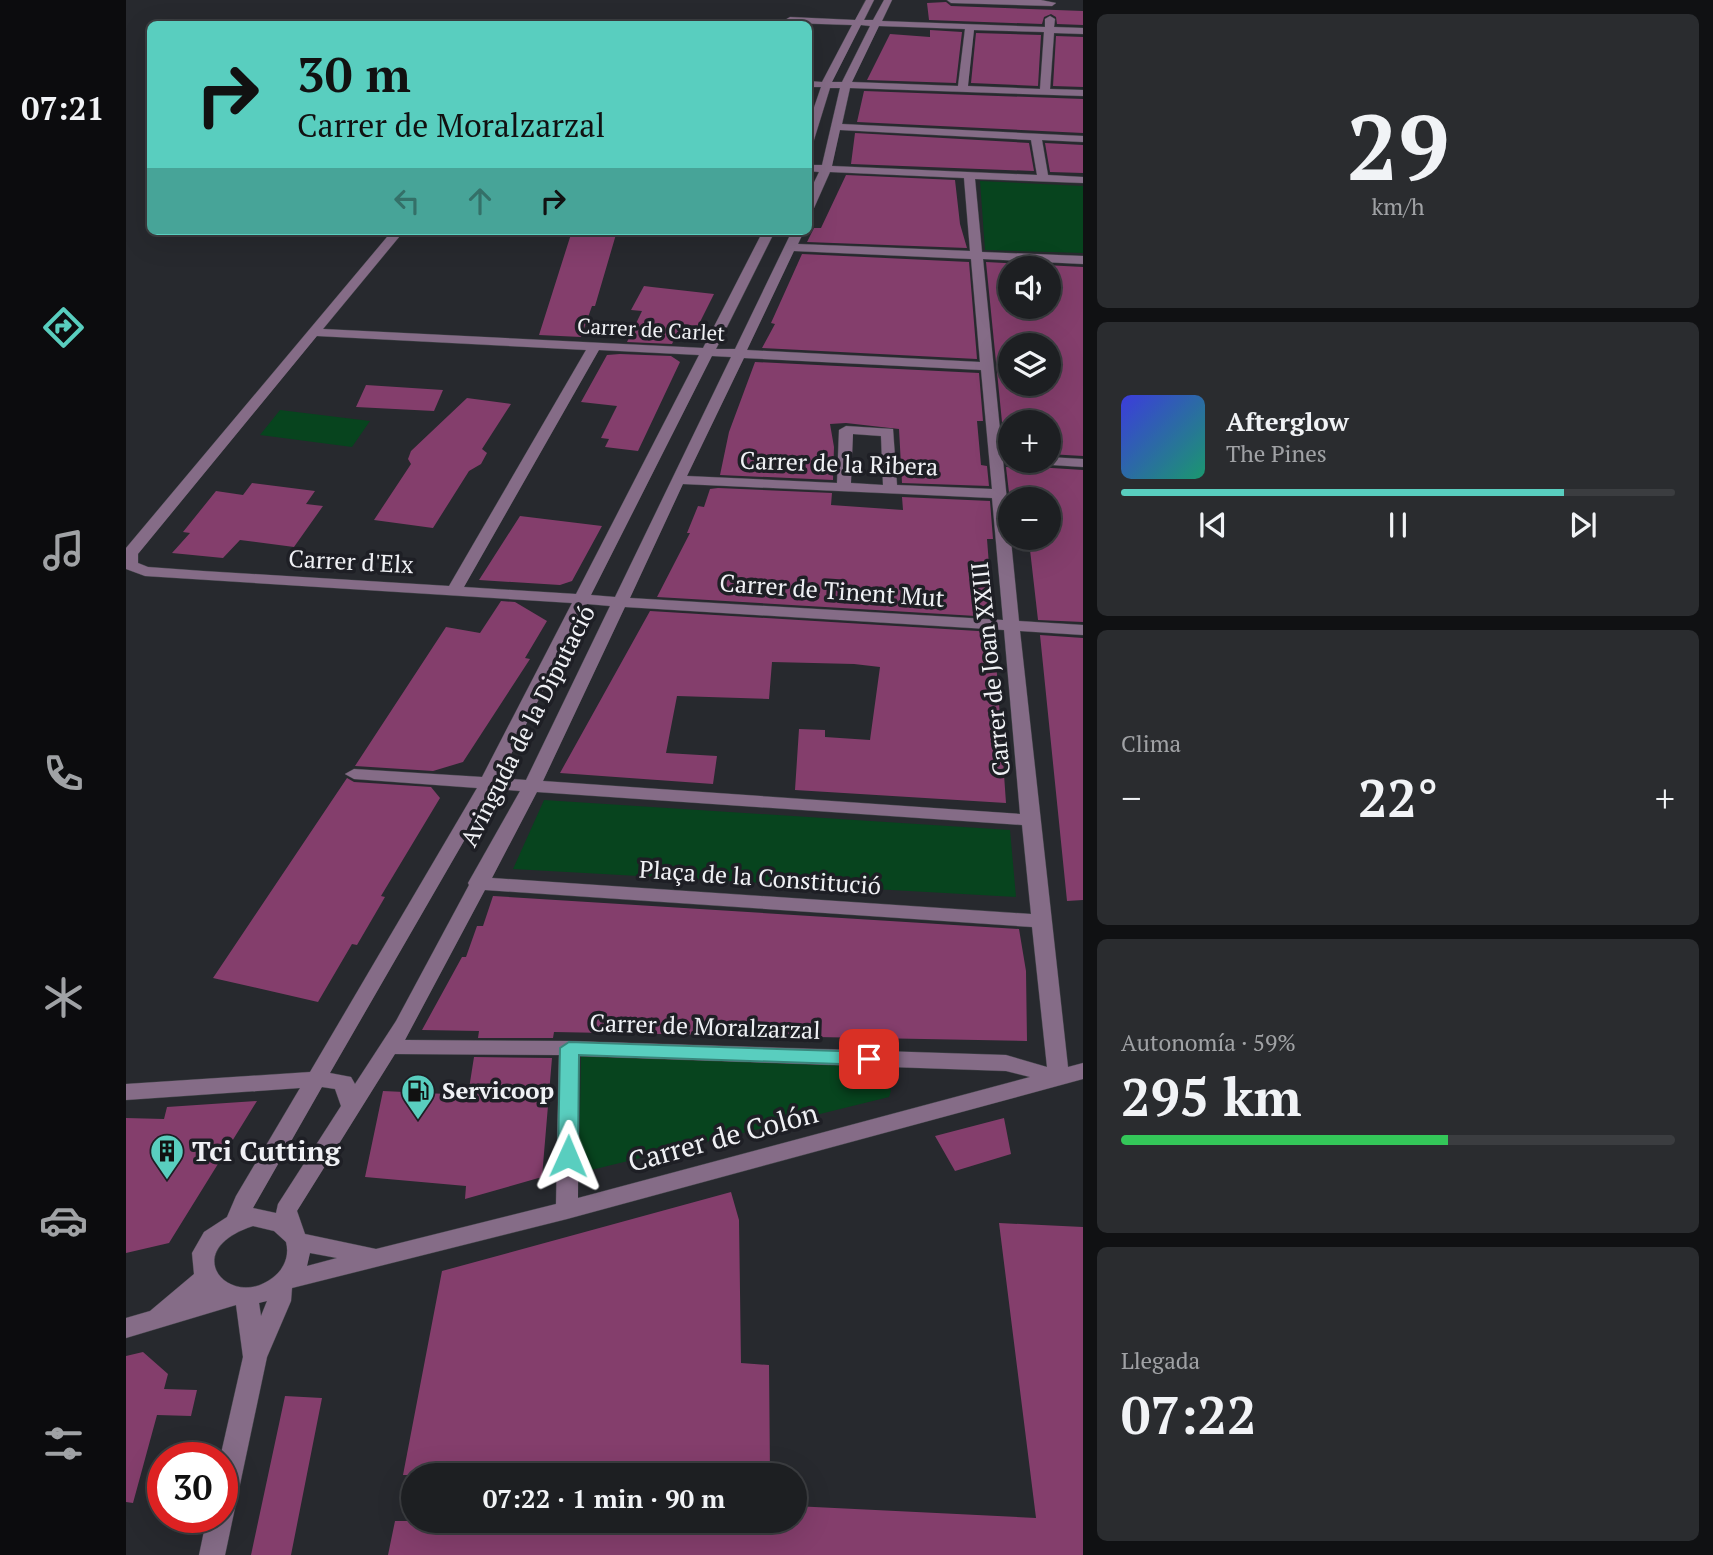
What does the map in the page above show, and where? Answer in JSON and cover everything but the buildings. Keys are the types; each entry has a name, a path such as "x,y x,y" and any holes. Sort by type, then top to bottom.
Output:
{"street":[{"path":"812,130 826,84 870,0"},
{"path":"812,199 826,169 846,86 888,0"},
{"path":"951,0 1052,2 1045,92"},
{"path":"790,20 1083,31"},
{"path":"963,89 970,27"},
{"path":"812,84 1083,93"},
{"path":"834,127 1083,139"},
{"path":"1036,137 1043,178"},
{"path":"812,168 1083,180"},
{"name":"Carrer de Joan XXIII","path":"970,176 986,366 998,435"},
{"path":"313,332 395,235"},
{"name":"Avinguda de la Diputació","path":"237,1220 244,1202 488,783 767,235"},
{"name":"Avinguda de la Diputació","path":"295,1236 286,1210 350,1104 390,1047 532,785 796,235"},
{"path":"790,247 1083,260"},
{"name":"Carrer de Carlet","path":"313,332 986,366"},
{"name":"Carrer d'Elx","path":"313,332 130,553 130,565 145,571 583,598"},
{"path":"454,591 594,347"},
{"path":"844,488 846,430 860,430 888,432 890,489"},
{"path":"1061,462 1083,463"},
{"name":"Carrer de la Ribera","path":"678,480 998,494"},
{"name":"Carrer de Joan XXIII","path":"1004,550 1040,921 1059,1078"},
{"name":"Carrer de Tinent Mut","path":"583,598 1083,630"},
{"path":"354,774 1030,820"},
{"name":"Plaça de la Constitució","path":"477,883 1040,921"},
{"name":"Carrer de Moralzarzal","path":"390,1047 569,1048 1006,1063 1059,1078"},
{"path":"567,1210 569,1048"},
{"name":"Carrer de Colón","path":"283,1282 377,1255 567,1210 1083,1071"},
{"path":"126,1092 316,1079 344,1082 350,1104"},
{"path":"236,1442 255,1357 279,1301 283,1282 300,1255 295,1236 268,1218 237,1220 213,1234 201,1256 205,1278 217,1290 241,1296"},
{"name":"Carrer de Colón","path":"295,1236 377,1255"},
{"path":"153,1321 205,1278"},
{"path":"126,1328 283,1282"},
{"path":"241,1296 255,1357"},
{"path":"212,1555 217,1533"}],"green space":[{"path":"980,181 1083,186 1083,253 985,250"},
{"path":"280,410 370,421 352,447 260,435"},
{"path":"544,800 1010,830 1016,897 513,869"},
{"path":"581,1055 883,1066 891,1091 889,1097 579,1173"}],"place":[{"name":"Servicoop","path":"418,1121"},
{"name":"Tci Cutting","path":"167,1181"}],"route":[{"path":"568,1156 569,1048 869,1059"}]}
